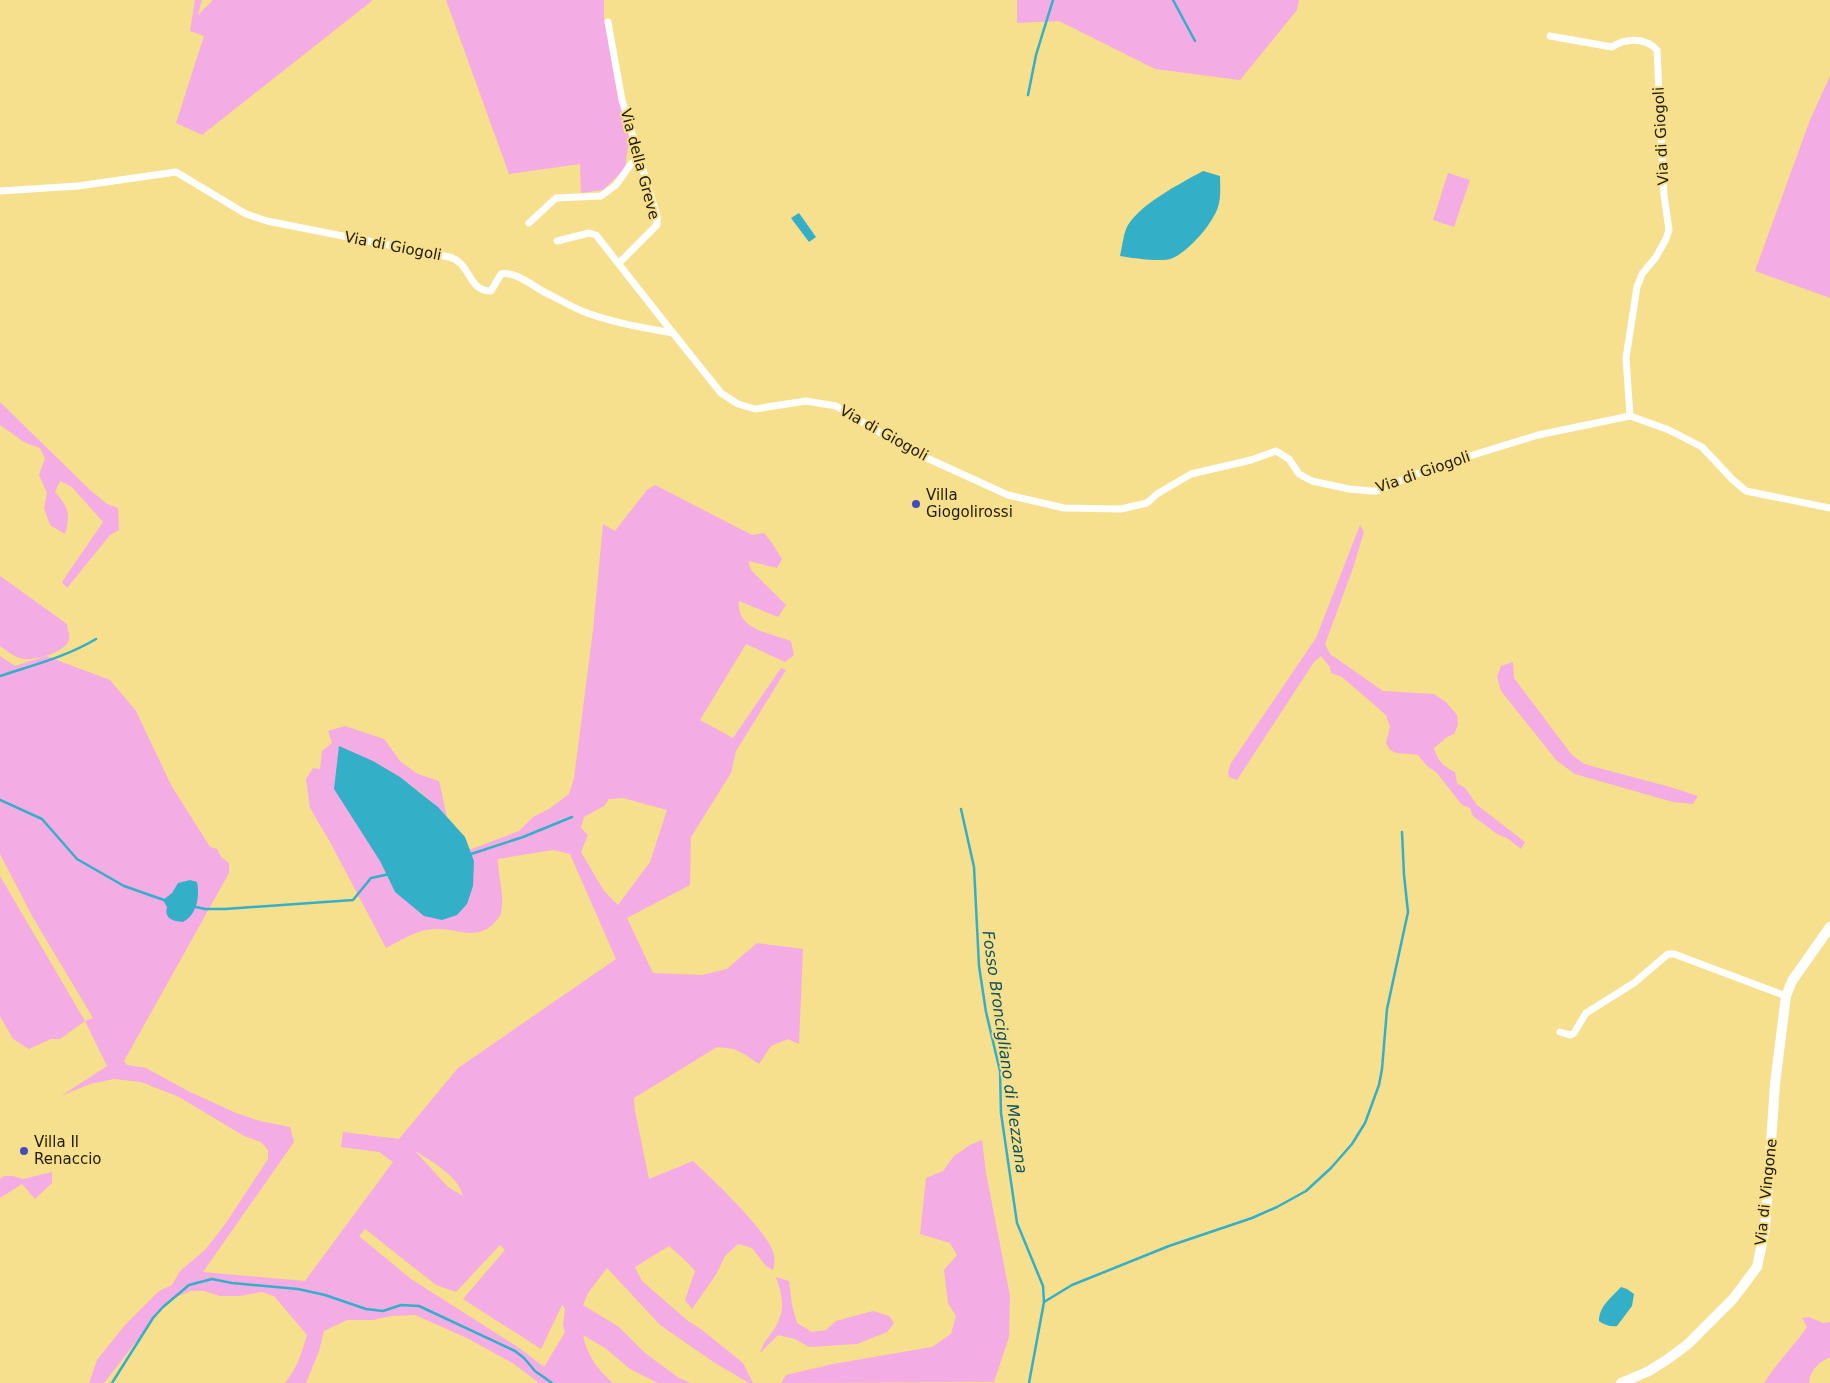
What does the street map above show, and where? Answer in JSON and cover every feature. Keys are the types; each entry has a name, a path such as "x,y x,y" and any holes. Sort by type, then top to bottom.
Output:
{"street":[{"name":"Via della Greve","path":"608,22 622,100 657,216 657,225 620,263"},
{"name":"Via di Giogoli","path":"0,191 78,186 176,172 246,214 267,221 449,257 459,262 475,285 484,291 491,291 501,274 506,272 514,274 536,288 586,312 627,325 673,333 722,392 738,404 755,409 806,401 836,406 907,449 1008,495 1064,508 1121,509 1147,503 1157,494 1191,474 1251,460 1276,451 1289,459 1299,474 1312,481 1349,489 1377,491 1428,469 1538,434 1630,416 1626,358 1637,287 1642,274 1656,257 1669,230 1664,196 1656,50 1650,43 1636,40 1621,41 1612,47 1550,36"},
{"path":"529,223 556,198 601,196 616,185 631,164 640,158"},
{"path":"556,241 589,233 596,235 620,263 673,333"},
{"path":"1630,416 1669,430 1702,448 1746,491 1830,508"},
{"name":"Via di Vingone","path":"1621,1383 1649,1371 1688,1344 1734,1299 1757,1267 1765,1229 1775,1084 1786,996 1792,981 1830,926"},
{"path":"1560,1032 1570,1035 1586,1013 1634,983 1668,954 1674,954 1786,996"}],"shaded area":[{"path":"195,0 202,0 198,15 213,0 373,0 202,135 176,123 204,36 190,31"},
{"path":"446,0 604,0 604,18 629,137 625,169 603,190 581,193 580,164 509,174"},
{"path":"1017,0 1299,0 1297,10 1240,80 1155,69 1059,21 1017,23"},
{"path":"1830,76 1830,298 1755,271 1810,120"},
{"path":"1448,173 1470,180 1454,227 1433,220"},
{"path":"0,402 90,490 107,504 118,508 119,530 110,535 67,588 62,582 103,522 72,487 60,481 55,492 63,502 68,515 65,534 50,525 44,508 47,493 39,475 45,458 40,448 24,442 0,425"},
{"path":"655,485 752,535 764,533 772,543 782,559 777,568 748,561 751,570 786,605 778,617 739,601 740,611 743,618 756,629 791,641 794,655 785,662 746,644 700,720 733,738 781,668 786,670 736,751 731,773 691,837 690,885 627,918 653,973 702,975 727,969 757,943 803,949 799,1044 788,1039 771,1046 759,1064 734,1049 717,1047 634,1098 649,1179 693,1161 739,1206 770,1245 774,1257 773,1270 766,1266 752,1248 738,1244 725,1256 717,1273 692,1309 685,1300 695,1271 669,1246 635,1267 642,1281 688,1321 743,1363 753,1383 749,1383 715,1363 660,1325 607,1268 588,1293 583,1305 619,1327 645,1353 679,1378 691,1383 658,1383 630,1369 605,1348 583,1335 587,1349 594,1362 613,1383 539,1383 514,1364 467,1338 415,1315 391,1316 373,1320 347,1320 324,1331 319,1351 306,1383 285,1383 296,1366 307,1335 274,1296 262,1292 240,1296 220,1296 204,1291 190,1291 172,1299 163,1307 104,1383 89,1383 97,1360 125,1325 159,1291 172,1285 180,1271 205,1250 226,1223 268,1159 268,1150 261,1142 244,1136 179,1097 141,1082 114,1079 90,1084 61,1096 107,1066 85,1021 93,1018 32,916 0,854 0,656 15,666 46,656 110,680 136,711 171,785 210,847 217,849 221,857 229,863 229,873 124,1061 127,1065 146,1068 188,1091 236,1113 260,1121 290,1127 294,1142 203,1272 305,1281 393,1162 379,1152 341,1147 343,1132 399,1139 458,1068 616,959 570,854 553,850 498,859 502,893 501,913 488,928 474,933 429,929 386,948 310,808 306,779 313,768 320,769 322,751 332,743 328,731 345,726 384,739 401,762 418,774 439,781 447,817 422,793 373,761 380,861 395,892 474,861 469,850 519,831 533,817 549,809 569,794 574,778 593,630 603,524 615,531 647,490","holes":["623,798 667,810 650,862 618,905 604,891 581,852 588,835 581,828 584,817 604,806 609,799","415,1151 450,1176 456,1182 463,1196 448,1187","365,1229 436,1285 456,1292 500,1245 505,1250 463,1299 541,1349 562,1305 565,1309 563,1325 565,1332 544,1367 518,1347 411,1279 359,1236"]},
{"path":"1360,525 1364,532 1325,644 1330,654 1383,691 1434,694 1446,702 1457,715 1458,725 1454,734 1447,737 1434,748 1439,760 1455,772 1457,783 1465,788 1477,805 1525,842 1521,849 1473,816 1470,808 1462,805 1436,772 1427,766 1418,755 1396,753 1390,750 1386,743 1390,727 1386,715 1342,677 1331,673 1330,667 1321,656 1314,662 1237,780 1229,777 1228,772 1231,763 1316,638"},
{"path":"0,576 67,624 69,639 63,648 43,657 24,659 14,656 0,646"},
{"path":"1513,662 1514,678 1572,755 1584,764 1698,796 1693,804 1673,802 1575,774 1557,761 1501,691 1497,677 1501,666"},
{"path":"0,876 85,1021 60,1039 51,1039 29,1049 13,1039 0,1016"},
{"path":"982,1140 986,1173 1010,1296 1009,1337 994,1382 781,1383 786,1375 833,1364 932,1347 951,1334 956,1316 948,1303 944,1270 957,1255 950,1243 920,1234 926,1178 943,1171 954,1156 970,1145"},
{"path":"52,1172 52,1183 35,1199 22,1184 0,1198 0,1179 4,1176 23,1179"},
{"path":"776,1277 789,1281 792,1305 797,1323 812,1332 826,1330 836,1321 873,1311 889,1316 894,1323 887,1332 857,1344 809,1347 795,1339 778,1335 760,1353 776,1326 781,1313 781,1296"},
{"path":"1809,1317 1823,1323 1830,1322 1830,1357 1816,1367 1811,1374 1809,1383 1764,1383 1807,1327 1802,1318"}],"water":[{"path":"1203,171 1220,176 1220,200 1212,219 1200,236 1177,256 1166,260 1120,256 1126,229 1131,220 1160,196"},
{"path":"799,213 816,237 809,242 791,218"},
{"path":"339,746 373,761 400,777 438,807 465,837 474,861 473,886 467,904 457,915 442,920 424,916 395,892 380,861 334,789"},
{"path":"190,880 197,882 198,887 198,899 192,915 183,922 170,919 163,900 172,893 178,883"},
{"path":"1621,1287 1634,1294 1632,1306 1617,1326 1603,1324 1599,1321 1601,1311"}],"waterway":[{"path":"1028,95 1036,55 1053,0"},
{"path":"1173,0 1195,41"},
{"path":"0,676 61,656 96,639"},
{"path":"0,800 42,819 77,859 124,886 164,900"},
{"name":"Fosso Broncigliano di Mezzana","path":"961,809 974,867 979,966 986,1012 1000,1071 1001,1113 1017,1223 1043,1286 1044,1302 1029,1383"},
{"path":"468,855 523,837 572,817"},
{"path":"1044,1302 1072,1285 1169,1246 1252,1218 1277,1207 1306,1191 1331,1168 1352,1144 1365,1123 1379,1085 1387,1009 1408,912 1402,832"},
{"path":"192,906 205,909 225,909 353,900 371,878 390,874"},
{"name":"Fosso Broncigliano di Mezzana","path":"112,1383 153,1318 163,1307 189,1285 212,1279 232,1283 298,1289 325,1295 366,1309 383,1311 401,1305 419,1306 515,1351 535,1371 552,1383"}],"place":[{"name":"Villa Giogolirossi","path":"916,504"},
{"name":"Villa Il Renaccio","path":"24,1151"}]}
